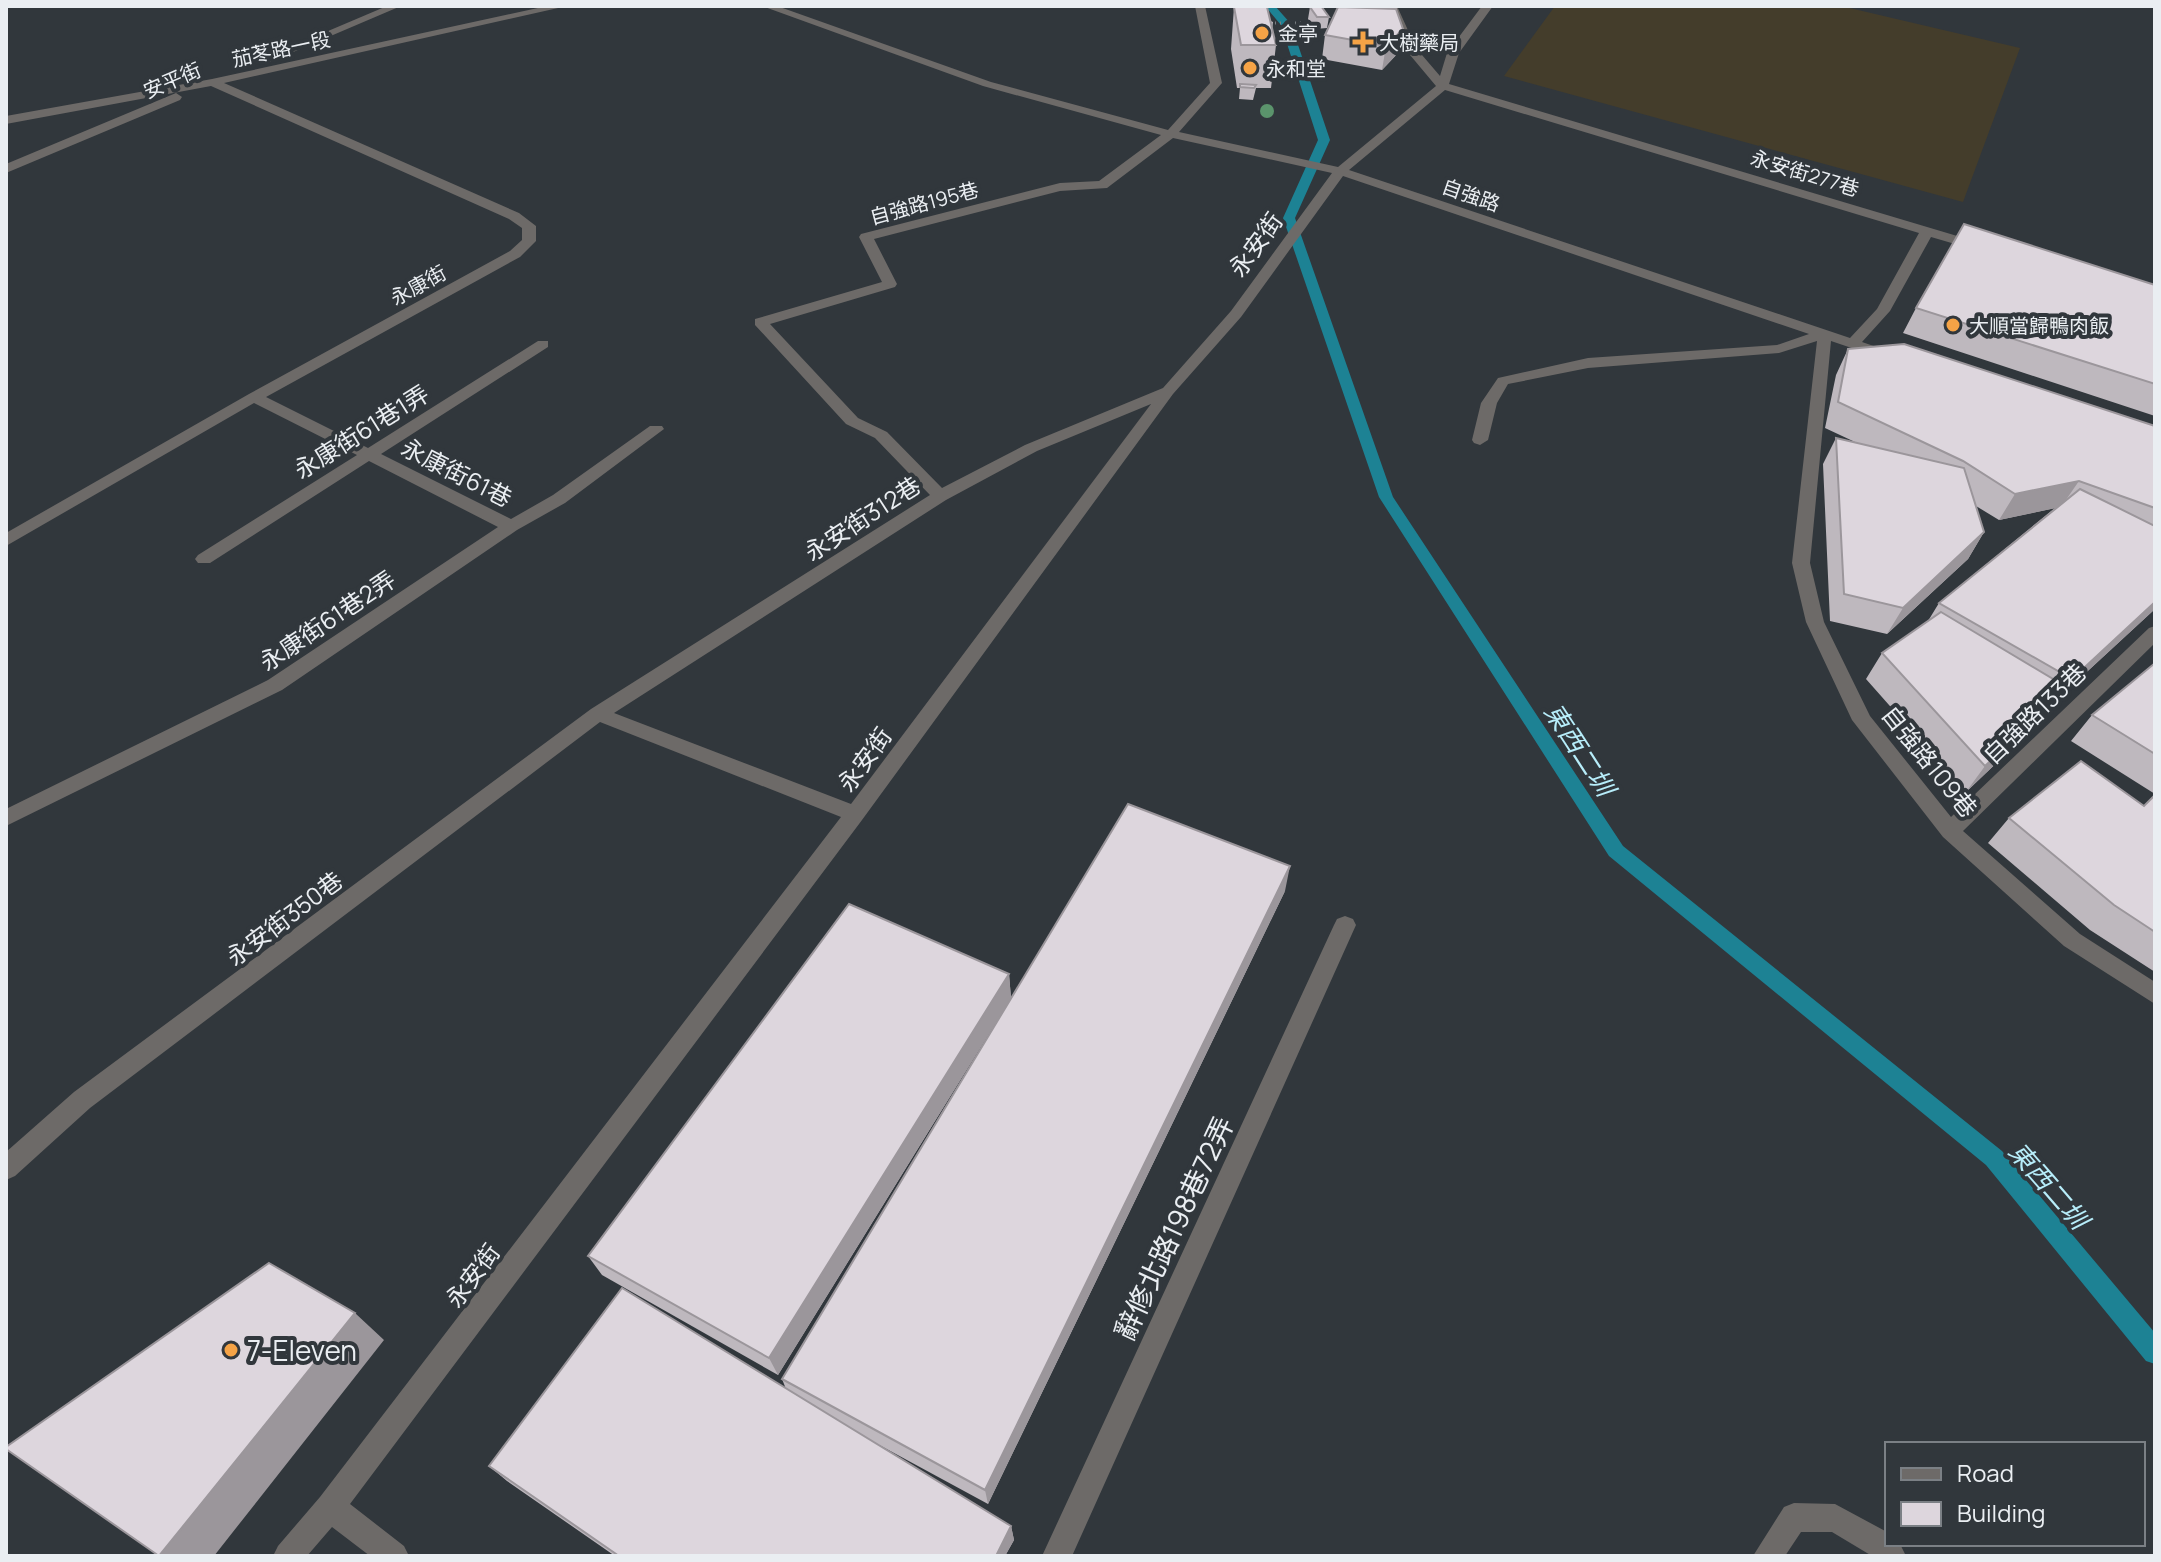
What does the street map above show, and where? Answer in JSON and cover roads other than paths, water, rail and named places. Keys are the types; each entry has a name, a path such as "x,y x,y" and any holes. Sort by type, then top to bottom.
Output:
{"street":[{"name":"安平街","path":"6,169 396,6"},
{"name":"茄苳路一段","path":"6,120 212,82 562,6"},
{"name":"自強路","path":"767,6 987,84 1171,134 1340,171 1909,362"},
{"path":"1171,134 1216,83 1200,6"},
{"path":"1392,6 1411,49 1443,86"},
{"path":"1443,86 1453,53 1488,6"},
{"name":"永康街","path":"6,540 254,397 515,254 529,241 529,226 514,216 212,82"},
{"name":"永安街","path":"288,1556 330,1507 855,814 1168,391 1236,314 1340,171 1443,86"},
{"name":"永安街277巷","path":"1443,86 1988,250"},
{"name":"自強路195巷","path":"940,496 881,435 852,421 760,322 890,284 866,237 1060,187 1102,185 1171,134"},
{"path":"1853,343 1883,311 1927,231"},
{"path":"1480,440 1489,403 1503,381 1588,363 1779,349 1825,333"},
{"name":"自強路109巷","path":"1825,333 1801,563 1812,607 1862,720 1950,831 2072,940 2155,994"},
{"name":"永康街61巷1弄","path":"204,559 543,344"},
{"name":"永安街312巷","path":"598,714 940,496 1031,448 1168,391"},
{"name":"永康街61巷","path":"254,397 511,526"},
{"name":"永康街61巷2弄","path":"6,818 275,685 511,526 559,499 656,429"},
{"name":"自強路133巷","path":"1950,831 2155,632"},
{"path":"598,714 855,814"},
{"name":"永安街350巷","path":"6,1168 82,1100 598,714"},
{"name":"辭修北路198巷72弄","path":"1057,1556 1345,925"},
{"path":"330,1507 394,1556"},
{"path":"1768,1556 1794,1517 1835,1518 1883,1546 1891,1556"}],"waterway":[{"name":"東西二圳","path":"1270,6 1286,24 1324,140 1289,218 1386,497 1616,851 1994,1158 2155,1352"}],"place":[{"name":"金亭","path":"1262,33"},
{"name":"大樹藥局","path":"1363,42"},
{"name":"永和堂","path":"1250,68"},
{"name":"大順當歸鴨肉飯","path":"1953,325"},
{"name":"7-Eleven","path":"231,1350"}]}
